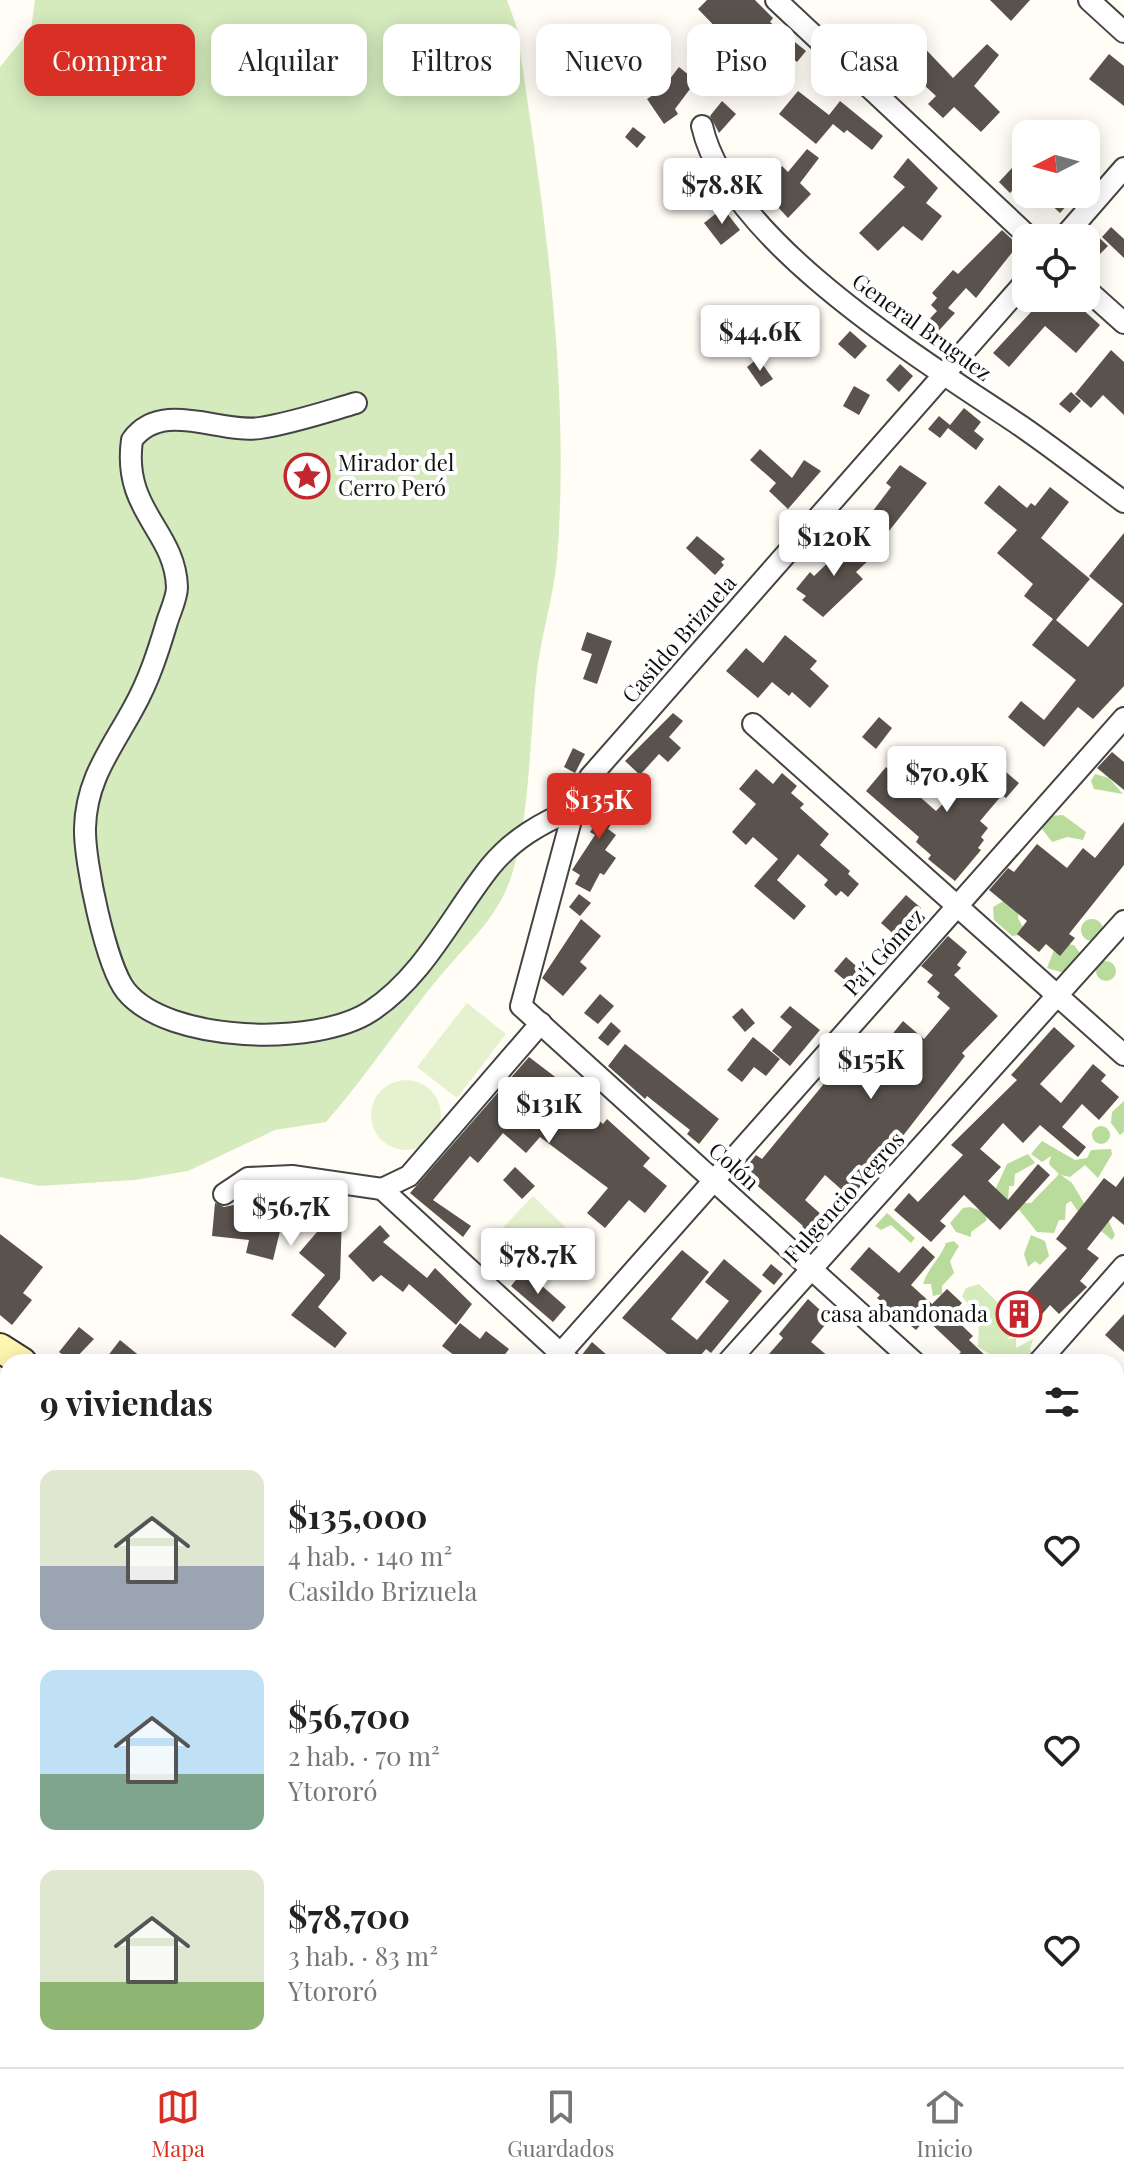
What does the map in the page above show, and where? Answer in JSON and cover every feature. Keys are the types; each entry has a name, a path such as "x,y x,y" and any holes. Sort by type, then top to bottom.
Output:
{"street":[{"path":"1089,0 1124,32"},
{"path":"784,3 1015,224"},
{"name":"General Bruguez","path":"702,126 707,150 716,165 758,223 796,259 870,324 1022,427 1124,502"},
{"path":"1075,224 1124,168"},
{"name":"Casildo Brizuela","path":"521,1006 574,809 590,777 1012,297"},
{"path":"1100,302 1124,323"},
{"path":"356,403 256,429 209,421 167,421 144,427 132,440 129,456 134,488 171,560 177,589 155,662 95,773 86,802 85,833 110,965 126,991 148,1012 170,1022 268,1035 299,1034 337,1025 371,1011 416,969 491,866 516,841 538,824 574,809"},
{"name":"Pa'í Gómez","path":"565,1354 714,1180 1124,718"},
{"path":"753,724 1124,1055"},
{"name":"Fulgencio Yegros","path":"735,1354 1124,921"},
{"name":"Colón","path":"521,1006 905,1354"},
{"path":"224,1194 248,1178 292,1176 382,1189 409,1176 541,1023"},
{"path":"382,1189 556,1354"},
{"path":"1046,1354 1124,1266"}],"green space":[{"path":"35,0 507,0 516,24 383,24 383,96 520,96 520,52 545,225 560,425 557,560 538,664 525,811 516,862 496,909 326,1122 275,1130 188,1171 135,1180 39,1186 0,1177 0,67 24,38 24,96 195,96 195,24 32,24"},
{"path":"1095,774 1109,778 1123,794 1094,789 1091,781"},
{"path":"1063,815 1086,832 1083,840 1067,837 1052,842 1042,829 1049,816"},
{"path":"1007,899 1019,911 1018,918 1024,929 1020,935 1012,936 994,920 993,907"},
{"path":"1092,919 1100,922 1103,930 1100,938 1092,941 1084,938 1081,930 1084,922"},
{"path":"1065,944 1074,945 1083,957 1064,973 1047,968 1054,950"},
{"path":"1102,961 1110,961 1116,971 1110,981 1102,981 1096,975 1096,967"},
{"path":"467,1003 506,1034 457,1098 417,1067"},
{"path":"406,1080 431,1090 441,1115 431,1140 406,1150 381,1140 371,1115 381,1090"},
{"path":"1124,1101 1124,1132 1120,1135 1111,1123 1112,1112"},
{"path":"1097,1126 1105,1126 1110,1135 1108,1142 1097,1144 1092,1139 1092,1131"},
{"path":"1042,1141 1075,1160 1087,1158 1091,1150 1111,1149 1112,1154 1098,1178 1085,1165 1070,1177 1061,1175 1072,1183 1087,1208 1105,1213 1115,1235 1112,1240 1079,1213 1071,1201 1066,1204 1065,1220 1059,1220 1054,1233 1037,1232 1017,1207 1021,1203 1031,1203 1059,1174 1049,1164 1051,1156 1042,1162 1031,1154"},
{"path":"1028,1154 1035,1163 1015,1174 1014,1186 1009,1186 1008,1201 987,1215 986,1221 971,1232 971,1237 956,1232 950,1223 963,1208 985,1212 1007,1164"},
{"path":"533,1196 585,1246 548,1286 495,1236"},
{"path":"887,1213 915,1238 911,1243 891,1225 881,1230 875,1226"},
{"path":"1031,1235 1045,1241 1049,1256 1040,1265 1035,1261 1028,1267 1024,1254"},
{"path":"954,1241 959,1246 950,1261 954,1273 942,1286 942,1294 933,1296 931,1284 923,1284 946,1243"},
{"path":"979,1284 1000,1305 997,1313 1017,1333 1006,1339 1016,1338 1016,1348 1033,1339 1030,1350 1035,1354 990,1354 978,1347 979,1320 962,1296 966,1288"}],"building":[{"path":"707,0 755,0 773,18 770,22 772,24 712,24 698,9"},
{"path":"990,0 1030,0 1011,21"},
{"path":"795,42 806,51 797,62 795,60"},
{"path":"987,44 999,55 974,86 1000,112 981,132 954,107 943,118 928,104 936,96 927,88 927,51 953,78"},
{"path":"1109,54 1124,66 1124,106 1089,79"},
{"path":"679,67 687,74 687,93 675,109 678,114 664,124 647,99 652,96 671,96 671,77"},
{"path":"798,91 829,115 840,101 883,136 872,150 847,130 844,133 833,124 816,144 779,114"},
{"path":"722,101 736,114 719,133 710,116"},
{"path":"633,127 646,137 637,148 625,137"},
{"path":"807,149 819,158 800,183 811,194 788,218 766,194 777,182 772,177 782,166 788,172"},
{"path":"908,158 938,188 926,203 942,216 922,241 903,226 878,251 859,233 905,187 893,177"},
{"path":"1012,168 1012,191 1010,193 999,182"},
{"path":"723,208 740,230 721,245 704,223"},
{"path":"1111,227 1124,239 1124,258 1102,237"},
{"path":"1002,230 1012,239 1012,253 976,298 966,288 948,308 955,313 933,337 922,327 937,311 931,305 937,298 932,293 953,270 958,274"},
{"path":"1100,238 1108,246 1100,254"},
{"path":"1031,312 1086,312 1100,325 1076,353 1045,326 1009,367 993,353"},
{"path":"850,331 867,346 855,359 838,344"},
{"path":"1111,350 1124,362 1124,415 1103,395 1091,408 1075,394"},
{"path":"758,358 773,379 761,387 747,367"},
{"path":"900,364 913,376 899,392 886,380"},
{"path":"854,386 870,395 859,415 843,406"},
{"path":"1071,392 1081,401 1070,413 1059,404"},
{"path":"964,408 981,422 974,431 984,439 976,450 948,428 940,438 928,429 939,416 950,425"},
{"path":"760,449 792,478 804,460 821,471 788,509 769,491 776,483 750,460"},
{"path":"900,465 927,483 885,536 866,520 891,487 886,483"},
{"path":"999,485 1027,508 1031,503 1035,506 1050,487 1069,502 1041,538 1090,579 1056,620 1088,647 1123,604 1089,576 1124,533 1124,686 1093,719 1078,707 1044,747 1008,717 1021,701 1044,720 1076,680 1032,645 1053,619 1024,596 1033,584 997,553 1017,530 984,503"},
{"path":"697,536 725,559 715,575 686,548"},
{"path":"846,536 869,560 856,572 863,579 823,617 802,600 806,596 796,589 810,572 814,576 838,553 833,548"},
{"path":"587,632 612,641 597,684 583,679 592,654 581,650"},
{"path":"785,635 817,661 810,669 829,686 810,708 792,692 789,696 772,682 758,698 726,671 746,648 763,663"},
{"path":"673,713 683,721 669,737 681,748 668,762 659,754 640,775 625,761"},
{"path":"879,717 892,728 876,749 862,737"},
{"path":"573,748 585,754 575,773 564,767"},
{"path":"1112,752 1124,762 1124,790 1097,768"},
{"path":"988,757 1019,783 1006,798 1002,795 980,821 988,828 981,837 984,840 978,848 981,850 955,881 928,859 931,855 916,842 919,837 866,791 886,767 936,811"},
{"path":"756,769 773,784 782,773 797,786 791,793 804,804 800,808 829,834 820,845 850,871 848,874 859,884 848,897 841,891 836,896 824,885 828,880 798,854 777,880 806,906 794,920 754,886 778,859 753,837 746,845 732,832 756,804 739,789"},
{"path":"611,790 626,801 608,829 616,835 605,850 616,858 604,875 600,873 590,892 575,884 580,875 572,870 595,835 590,832 594,826 585,819 592,801 599,806"},
{"path":"1124,822 1124,865 1069,934 1075,938 1060,956 1046,944 1039,952 1017,934 1027,921 989,890 1008,868 1014,872 1037,844 1067,868 1083,848 1095,858"},
{"path":"579,894 591,903 580,916 569,907"},
{"path":"906,895 921,908 897,937 881,923"},
{"path":"581,919 601,936 580,962 587,968 563,996 542,978"},
{"path":"948,936 967,952 957,965 961,968 954,975 998,1016 962,1053 965,1056 902,1137 907,1141 898,1153 892,1148 851,1198 825,1175 805,1200 832,1224 813,1244 799,1231 803,1226 742,1172 756,1155 762,1159 864,1035 881,1048 903,1021 924,1039 950,1008 937,997 940,993 927,982 933,975 921,966"},
{"path":"846,957 871,979 859,992 834,971"},
{"path":"600,994 614,1006 598,1024 584,1013"},
{"path":"790,1006 820,1030 790,1066 772,1051 792,1027 780,1017"},
{"path":"742,1008 755,1023 745,1032 732,1017"},
{"path":"611,1022 621,1031 608,1046 598,1038"},
{"path":"1054,1027 1075,1046 1040,1084 1061,1103 1093,1064 1106,1075 1101,1081 1119,1097 1099,1120 1082,1104 1062,1127 1086,1147 1078,1157 1040,1125 1023,1143 1003,1123 980,1149 1001,1167 988,1181 1008,1200 1038,1164 1050,1175 1000,1230 964,1195 940,1221 946,1226 931,1242 894,1210 909,1193 918,1202 963,1155 951,1145 1017,1080 1011,1075"},
{"path":"753,1037 780,1059 766,1076 754,1067 742,1082 727,1070"},
{"path":"625,1044 719,1119 699,1144 687,1134 690,1130 647,1096 645,1099 608,1066"},
{"path":"529,1057 575,1092 571,1097 603,1124 607,1119 650,1158 643,1166 667,1186 645,1213 629,1200 605,1228 587,1213 608,1188 540,1137 526,1153 503,1133 478,1163 470,1156 433,1200 471,1226 463,1237 410,1193"},
{"path":"515,1167 535,1186 522,1199 503,1180"},
{"path":"1124,1176 1124,1225 1113,1216 1087,1249 1099,1258 1080,1281 1087,1287 1059,1314 1050,1305 1024,1335 998,1312 1017,1293 1022,1298 1067,1248 1056,1239 1104,1178 1116,1187"},
{"path":"244,1196 260,1196 315,1209 324,1199 342,1215 340,1279 318,1307 347,1333 335,1348 291,1315 325,1275 299,1253 317,1232 282,1223 273,1260 246,1253 249,1240 212,1236 215,1203 224,1207 243,1203"},
{"path":"380,1225 390,1236 383,1242 427,1278 435,1268 472,1304 456,1325 409,1284 403,1292 381,1275 373,1282 348,1256"},
{"path":"0,1234 43,1267 23,1293 32,1300 12,1325 0,1315"},
{"path":"923,1246 935,1257 911,1285 932,1304 947,1289 962,1303 951,1315 973,1336 969,1340 984,1354 959,1354 961,1352 926,1319 916,1330 877,1298 880,1295 850,1269 869,1247 899,1273"},
{"path":"682,1250 709,1272 671,1319 697,1340 729,1301 705,1282 724,1259 762,1291 711,1353 706,1349 702,1354 667,1354 622,1318"},
{"path":"771,1264 783,1274 774,1285 762,1275"},
{"path":"524,1270 566,1307 553,1322 511,1286"},
{"path":"808,1299 830,1319 811,1342 825,1354 769,1354 783,1338 779,1334"},
{"path":"1124,1314 1124,1352 1105,1335"},
{"path":"460,1323 480,1339 486,1331 509,1349 505,1354 452,1354 442,1346"},
{"path":"79,1327 94,1339 80,1354 59,1352"},
{"path":"120,1340 137,1354 109,1354"},
{"path":"592,1342 606,1354 583,1354"}],"place":[{"name":"Mirador del Cerro Peró","path":"307,476"},
{"name":"casa abandonada","path":"1019,1314"}]}
